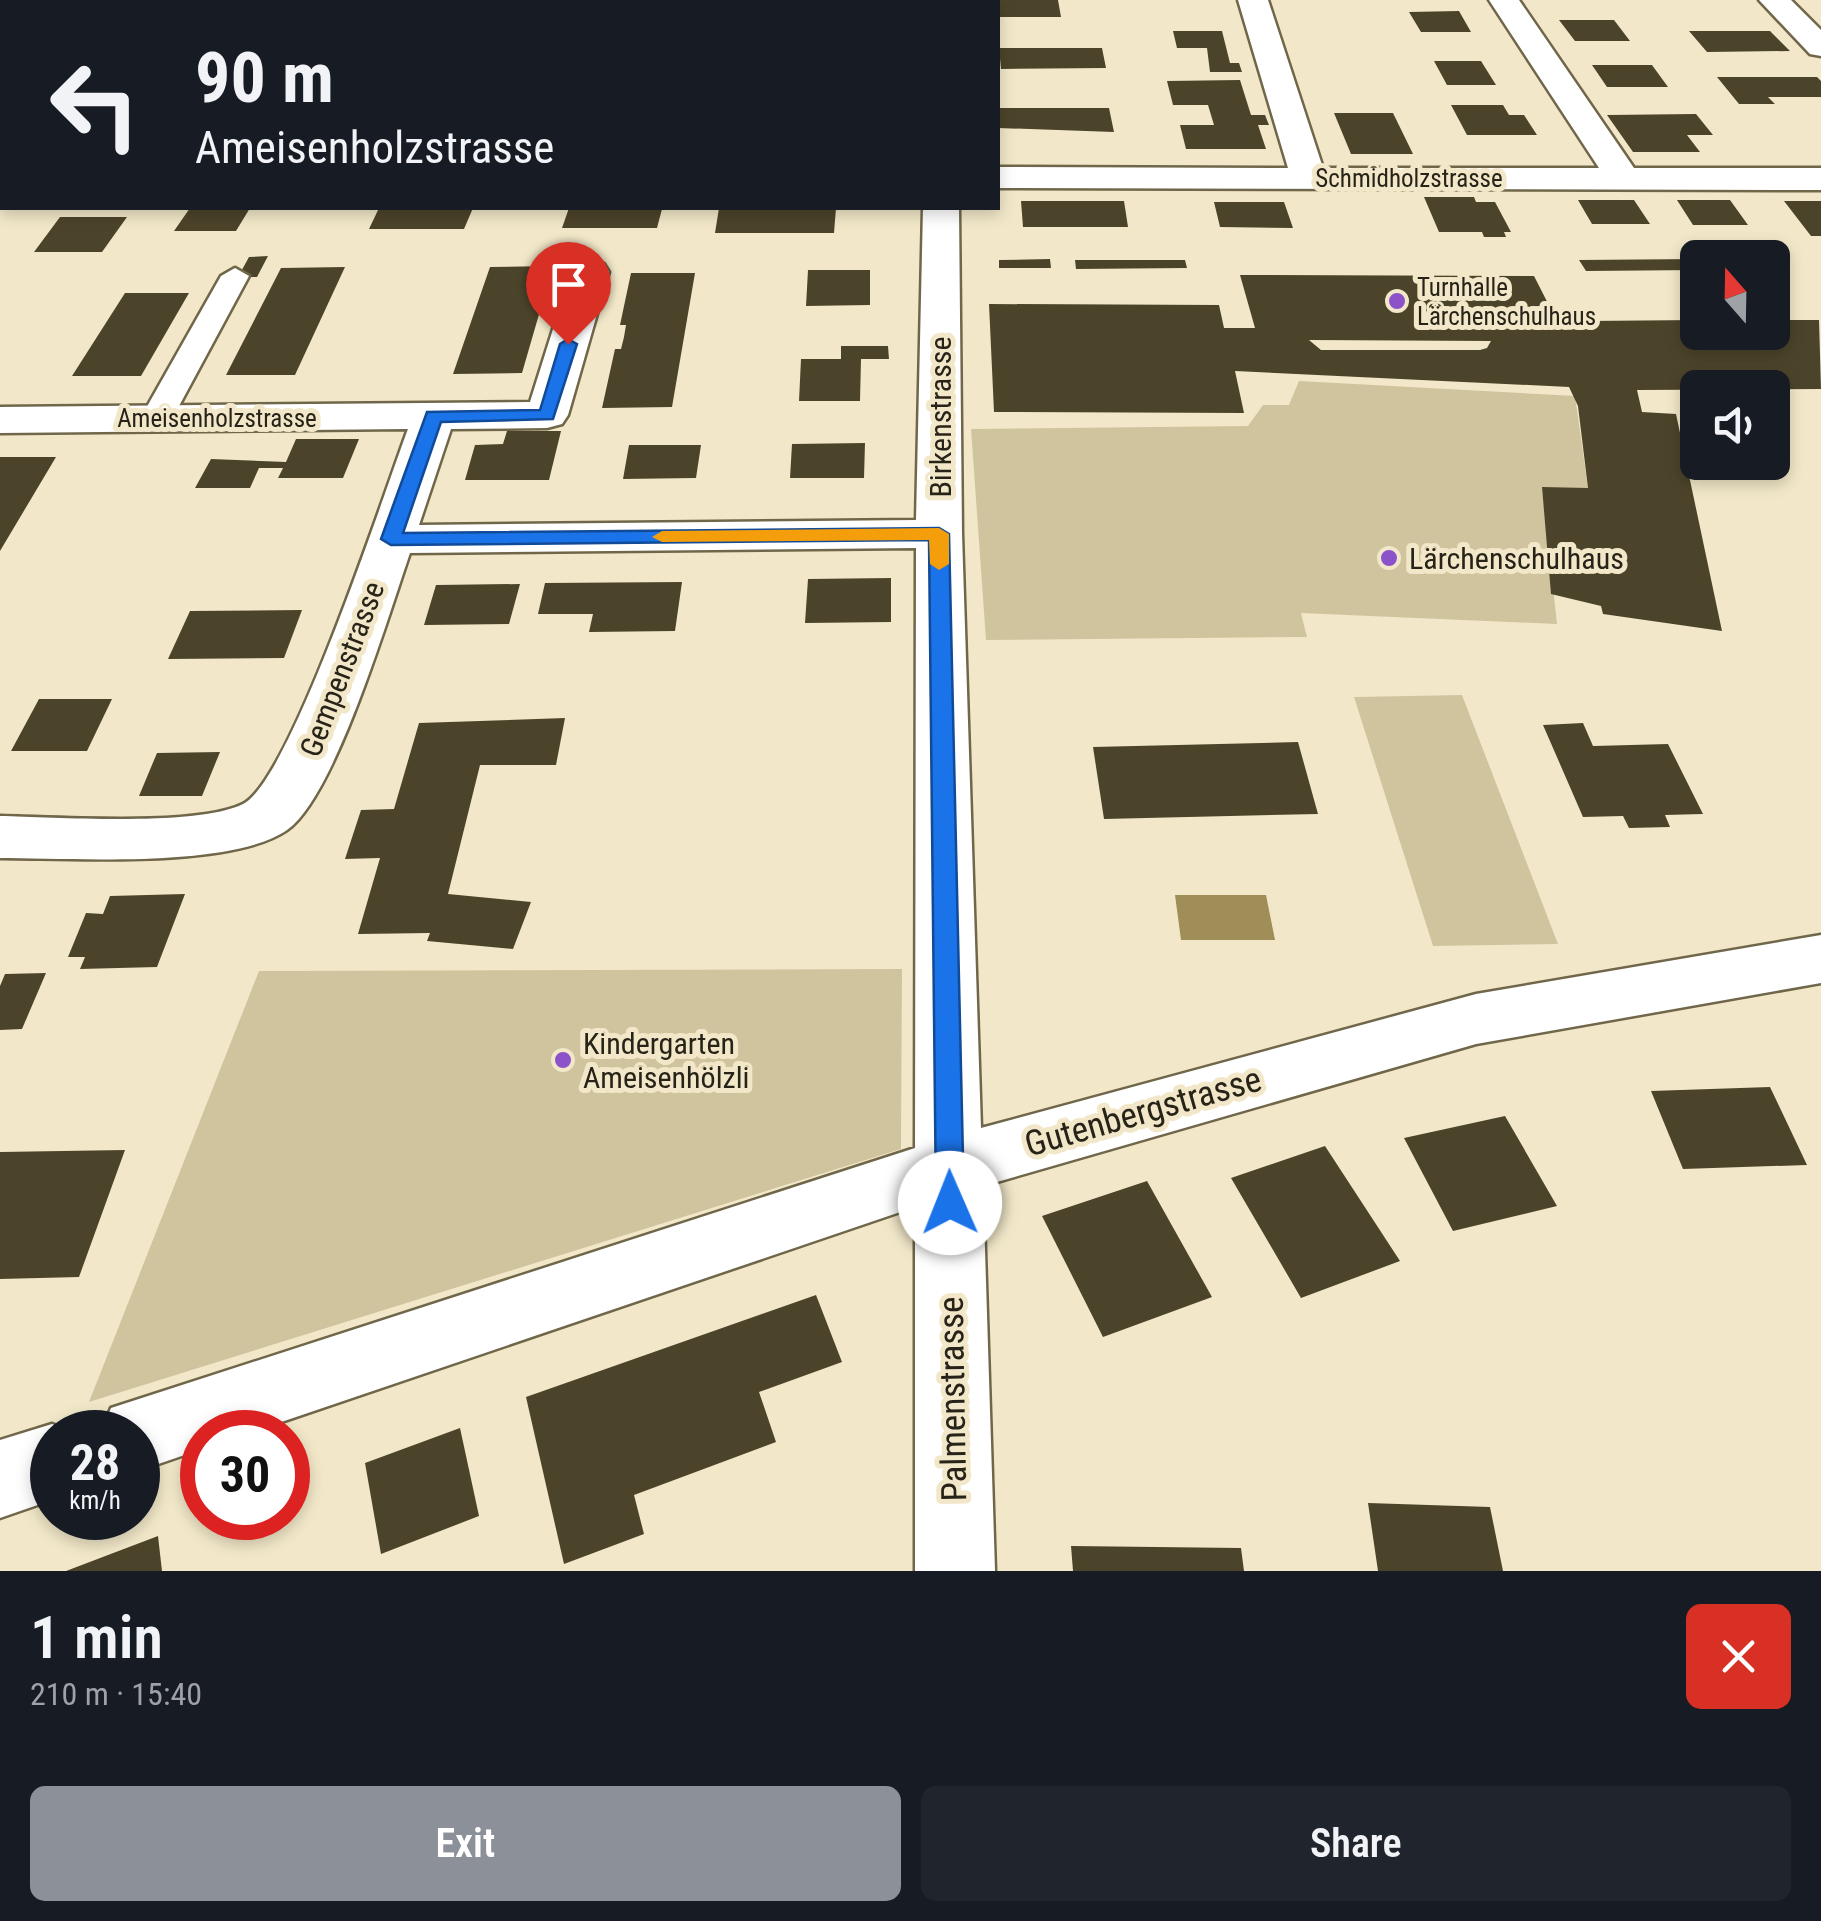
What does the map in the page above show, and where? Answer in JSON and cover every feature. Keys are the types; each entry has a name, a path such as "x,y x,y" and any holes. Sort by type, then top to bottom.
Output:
{"street":[{"path":"1252,0 1310,178"},
{"path":"1504,0 1624,178"},
{"path":"1774,0 1821,47"},
{"name":"Schmidholzstrasse","path":"1000,178 1821,179"},
{"name":"Birkenstrasse","path":"941,210 939,534 950,1166"},
{"name":"Ameisenholzstrasse","path":"0,420 547,415 590,272"},
{"path":"434,416 391,539 939,534"},
{"name":"Gempenstrasse","path":"0,837 208,835 270,816 303,771 391,539"},
{"name":"Gutenbergstrasse","path":"160,1427 950,1166 1476,1018 1821,959"},
{"name":"Palmenstrasse","path":"950,1166 955,1571"},
{"path":"0,1479 30,1469"}],"lane":[{"path":"156,419 235,276"}],"shaded area":[{"path":"1299,381 1575,396 1588,488 1542,488 1557,624 1301,613 1307,637 986,640 971,429 1248,426 1263,405 1289,405"},
{"path":"1462,695 1558,944 1433,946 1354,697"},
{"path":"1175,895 1266,895 1275,940 1181,940"},
{"path":"902,969 901,1149 89,1402 259,971"}],"building":[{"path":"1000,0 1058,0 1061,17 1000,17"},
{"path":"1459,11 1471,32 1421,32 1409,12"},
{"path":"1559,20 1614,20 1630,41 1575,41"},
{"path":"1173,31 1222,31 1230,63 1239,63 1242,72 1210,72 1207,48 1177,48"},
{"path":"1689,31 1770,31 1790,51 1707,52"},
{"path":"1000,48 1102,48 1106,68 1001,69"},
{"path":"1434,61 1481,61 1496,85 1447,85"},
{"path":"1592,65 1652,65 1668,87 1607,87"},
{"path":"1717,77 1817,77 1821,81 1821,97 1768,97 1775,104 1739,104"},
{"path":"1240,80 1251,115 1265,115 1269,125 1258,125 1266,149 1186,149 1180,125 1214,125 1208,105 1173,105 1167,81"},
{"path":"1451,105 1503,105 1509,115 1524,115 1537,135 1467,135"},
{"path":"1000,108 1109,108 1114,132 1000,128"},
{"path":"1334,113 1393,113 1413,154 1351,154"},
{"path":"1696,114 1713,135 1687,135 1700,152 1633,152 1607,115"},
{"path":"1424,197 1474,197 1476,202 1495,202 1511,232 1504,232 1506,237 1484,237 1482,232 1439,232"},
{"path":"1578,200 1634,200 1650,224 1592,224"},
{"path":"1677,200 1730,200 1748,225 1693,225"},
{"path":"1021,201 1124,201 1128,227 1023,227"},
{"path":"1784,201 1821,201 1821,236 1811,236"},
{"path":"1214,202 1284,202 1293,228 1220,227"},
{"path":"189,210 249,210 236,231 174,231"},
{"path":"378,210 472,210 464,229 369,229"},
{"path":"568,210 662,210 657,228 562,228"},
{"path":"719,210 836,210 834,233 715,233"},
{"path":"60,217 127,217 102,252 34,252"},
{"path":"268,256 257,277 238,277 249,257"},
{"path":"1050,259 1051,268 999,268 999,260"},
{"path":"1680,259 1680,270 1586,271 1579,260"},
{"path":"1075,260 1185,260 1187,268 1076,269"},
{"path":"553,266 522,373 453,374 490,267"},
{"path":"345,267 295,375 226,375 281,268"},
{"path":"808,270 870,270 870,305 806,306"},
{"path":"631,273 695,273 672,407 602,408 615,349 621,349 624,337 626,325 620,325"},
{"path":"1240,275 1534,276 1560,327 1591,327 1587,321 1680,320 1680,350 1790,350 1790,320 1819,320 1821,389 1790,389 1790,370 1680,370 1680,390 1637,390 1642,412 1676,414 1680,480 1690,480 1722,631 1603,614 1601,606 1551,594 1542,487 1588,488 1578,406 1569,387 1235,371 1244,413 994,412 989,304 1219,305 1224,328 1255,328","holes":["1309,340 1491,341 1487,348 1321,350"]},
{"path":"125,293 189,293 141,376 72,376"},
{"path":"841,346 888,346 889,359 861,359 860,401 799,401 801,359 841,359"},
{"path":"507,431 561,431 549,480 465,480 475,445 503,444"},
{"path":"296,439 359,439 343,478 278,478 283,468 259,468 250,488 195,488 211,459 286,462"},
{"path":"865,443 864,478 790,478 792,444"},
{"path":"629,445 701,445 696,478 623,479"},
{"path":"0,457 56,457 0,551"},
{"path":"891,578 891,622 805,623 808,579"},
{"path":"682,582 675,631 589,632 593,614 538,614 545,583"},
{"path":"520,584 509,624 424,625 436,585"},
{"path":"302,610 284,658 168,659 190,611"},
{"path":"39,699 112,699 87,751 11,751"},
{"path":"565,718 556,765 480,765 448,894 531,902 513,949 427,941 430,933 358,934 380,858 345,859 361,810 394,809 419,723"},
{"path":"1583,723 1593,746 1668,744 1703,814 1665,815 1670,827 1629,828 1623,816 1583,817 1543,725"},
{"path":"1298,742 1318,814 1104,819 1093,747"},
{"path":"220,752 202,796 139,796 157,753"},
{"path":"185,894 157,967 80,969 85,957 68,957 86,913 103,914 110,896"},
{"path":"46,973 22,1029 0,1030 0,986 5,974"},
{"path":"1770,1087 1807,1165 1683,1169 1651,1091"},
{"path":"1505,1116 1557,1206 1453,1231 1404,1138"},
{"path":"1325,1146 1400,1261 1301,1298 1231,1178"},
{"path":"125,1150 79,1277 0,1279 0,1152"},
{"path":"1147,1181 1212,1297 1103,1337 1042,1216"},
{"path":"816,1295 842,1362 759,1392 776,1442 634,1495 644,1534 564,1564 526,1397"},
{"path":"460,1428 479,1516 381,1554 365,1463"},
{"path":"1368,1503 1490,1507 1503,1571 1378,1571"},
{"path":"147,1540 158,1540 162,1571 66,1571"},
{"path":"1071,1546 1241,1548 1244,1571 1073,1571"}],"slow traffic":[{"path":"662,537 939,534 939,564"}],"place":[{"name":"Turnhalle Lärchenschulhaus","path":"1397,301"},
{"name":"Lärchenschulhaus","path":"1389,558"},
{"name":"Kindergarten Ameisenhölzli","path":"563,1060"}],"route":[{"path":"568,344 547,415 434,416 391,539 939,534 950,1203"}]}
